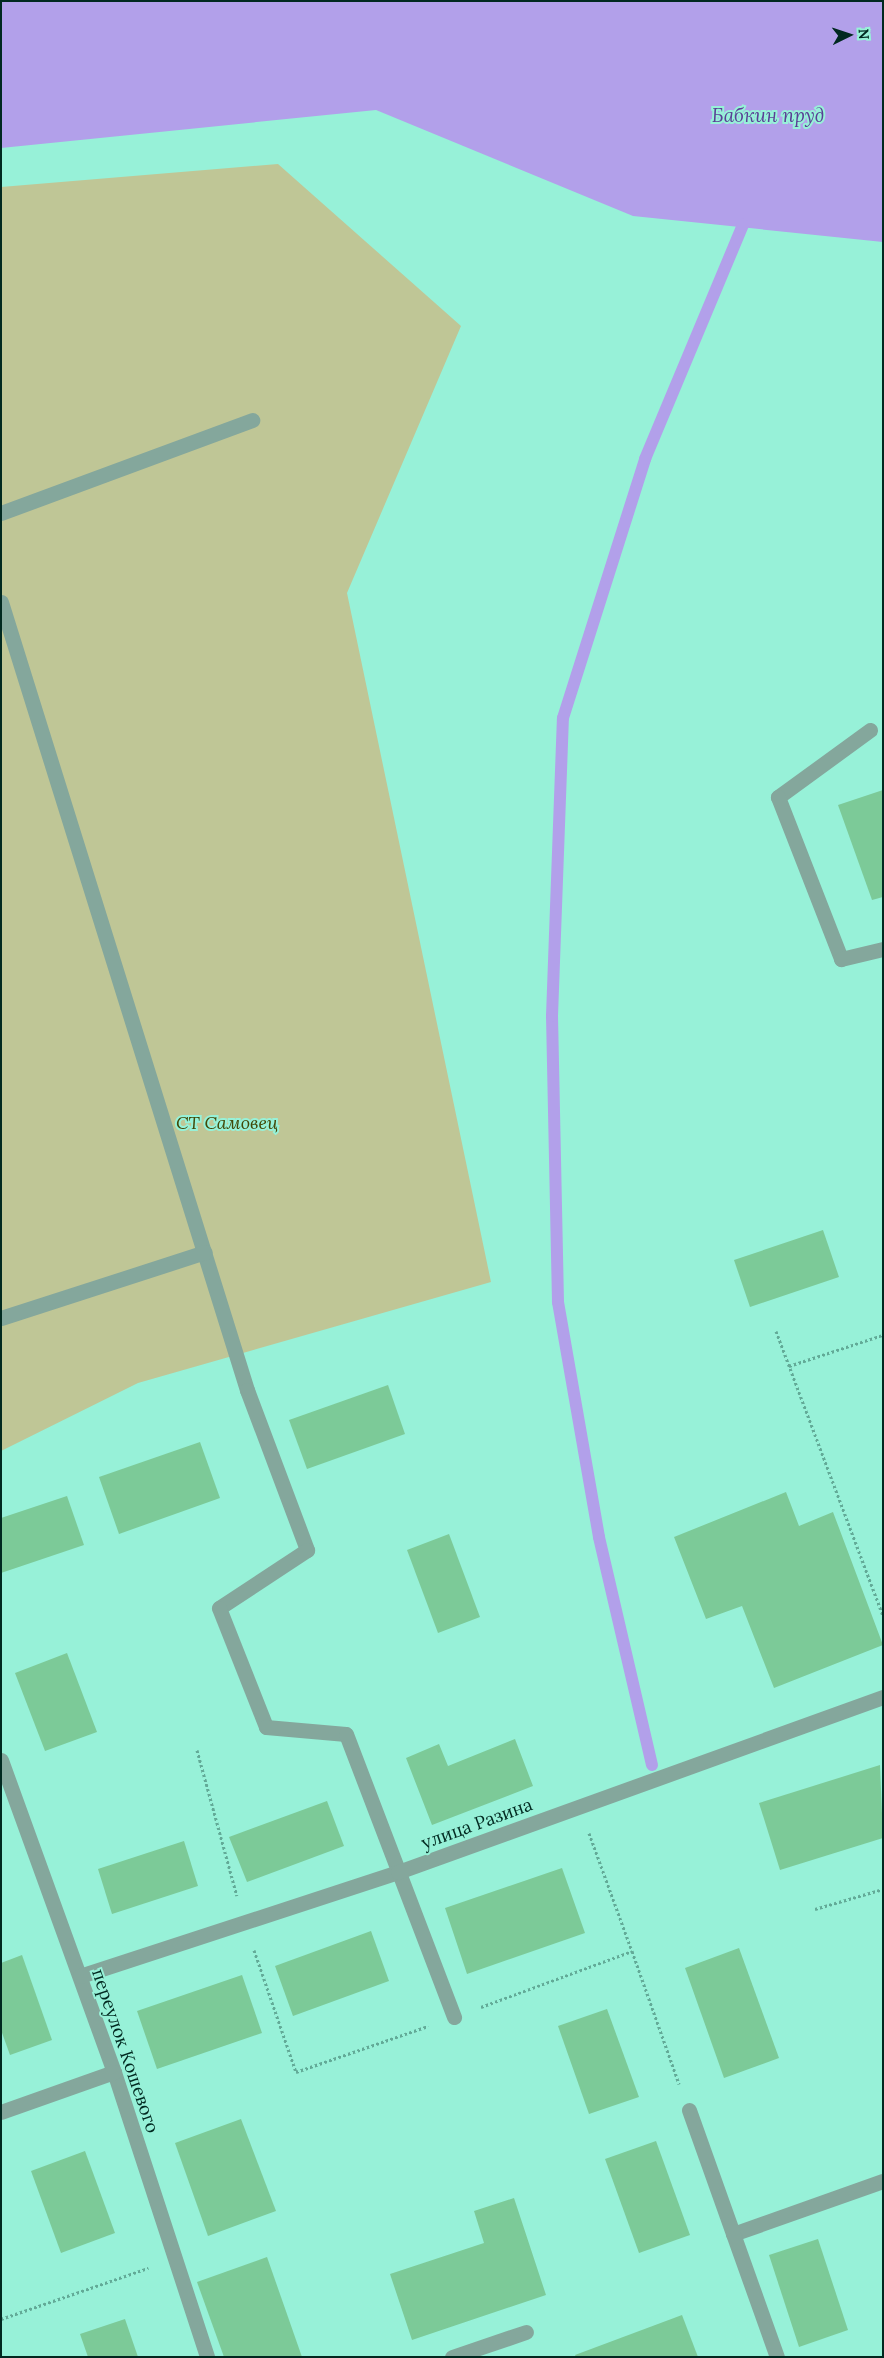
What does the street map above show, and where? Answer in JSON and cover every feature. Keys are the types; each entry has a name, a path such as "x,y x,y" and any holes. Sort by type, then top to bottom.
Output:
{"street":[{"path":"1,512 252,420"},
{"path":"1,602 247,1390 307,1550 219,1608 266,1727 346,1734 454,2017"},
{"path":"870,730 778,797 840,958 883,949"},
{"path":"1,1318 204,1252"},
{"name":"улица Разина","path":"80,1976 398,1872 883,1697"},
{"name":"переулок Кошевого","path":"1,1760 114,2072 206,2357"},
{"path":"1,2112 114,2072"},
{"path":"689,2110 777,2357"},
{"path":"733,2234 883,2181"},
{"path":"452,2357 526,2332"}],"path":[{"path":"776,1331 883,1615"},
{"path":"789,1366 883,1335"},
{"path":"580,1806 632,1951"},
{"path":"815,1909 883,1889"},
{"path":"1,2319 175,2258"}],"green space":[{"name":"СТ Самовец","path":"278,164 461,326 347,593 491,1282 138,1383 1,1451 1,187"}],"water":[{"name":"Бабкин пруд","path":"1,1 883,1 883,242 633,216 376,110 1,148"}],"building":[{"path":"883,790 883,897 872,900 838,805"},
{"path":"823,1230 839,1277 750,1307 734,1260"},
{"path":"388,1385 405,1434 307,1469 289,1420"},
{"path":"200,1442 220,1498 119,1534 99,1477"},
{"path":"786,1492 799,1526 833,1512 883,1645 774,1688 742,1606 706,1619 674,1537"},
{"path":"67,1496 84,1545 1,1573 1,1518"},
{"path":"449,1534 480,1617 438,1633 407,1550"},
{"path":"67,1653 97,1732 45,1751 15,1673"},
{"path":"515,1739 533,1786 432,1825 406,1758 439,1744 448,1766"},
{"path":"880,1765 883,1838 780,1870 759,1803"},
{"path":"327,1801 344,1846 247,1882 229,1837"},
{"path":"184,1841 198,1886 112,1914 98,1869"},
{"path":"562,1868 585,1933 467,1974 445,1908"},
{"path":"371,1931 389,1981 293,2016 275,1966"},
{"path":"739,1948 779,2058 724,2078 685,1968"},
{"path":"22,1955 52,2040 10,2055 1,2030 1,1963"},
{"path":"242,1975 262,2033 157,2069 137,2011"},
{"path":"607,2009 639,2097 589,2114 558,2026"},
{"path":"241,2119 276,2211 208,2236 175,2143"},
{"path":"656,2141 690,2235 639,2253 605,2159"},
{"path":"85,2151 115,2233 61,2253 31,2171"},
{"path":"514,2198 546,2295 412,2340 390,2274 484,2243 474,2211"},
{"path":"818,2239 848,2330 799,2347 769,2255"},
{"path":"267,2257 302,2357 224,2357 197,2282"},
{"path":"682,2315 698,2357 576,2357 575,2355"},
{"path":"125,2319 138,2357 88,2357 80,2334"}],"waterway":[{"path":"652,1765 599,1537 558,1302 552,1016 563,718 645,459 743,225"}]}
